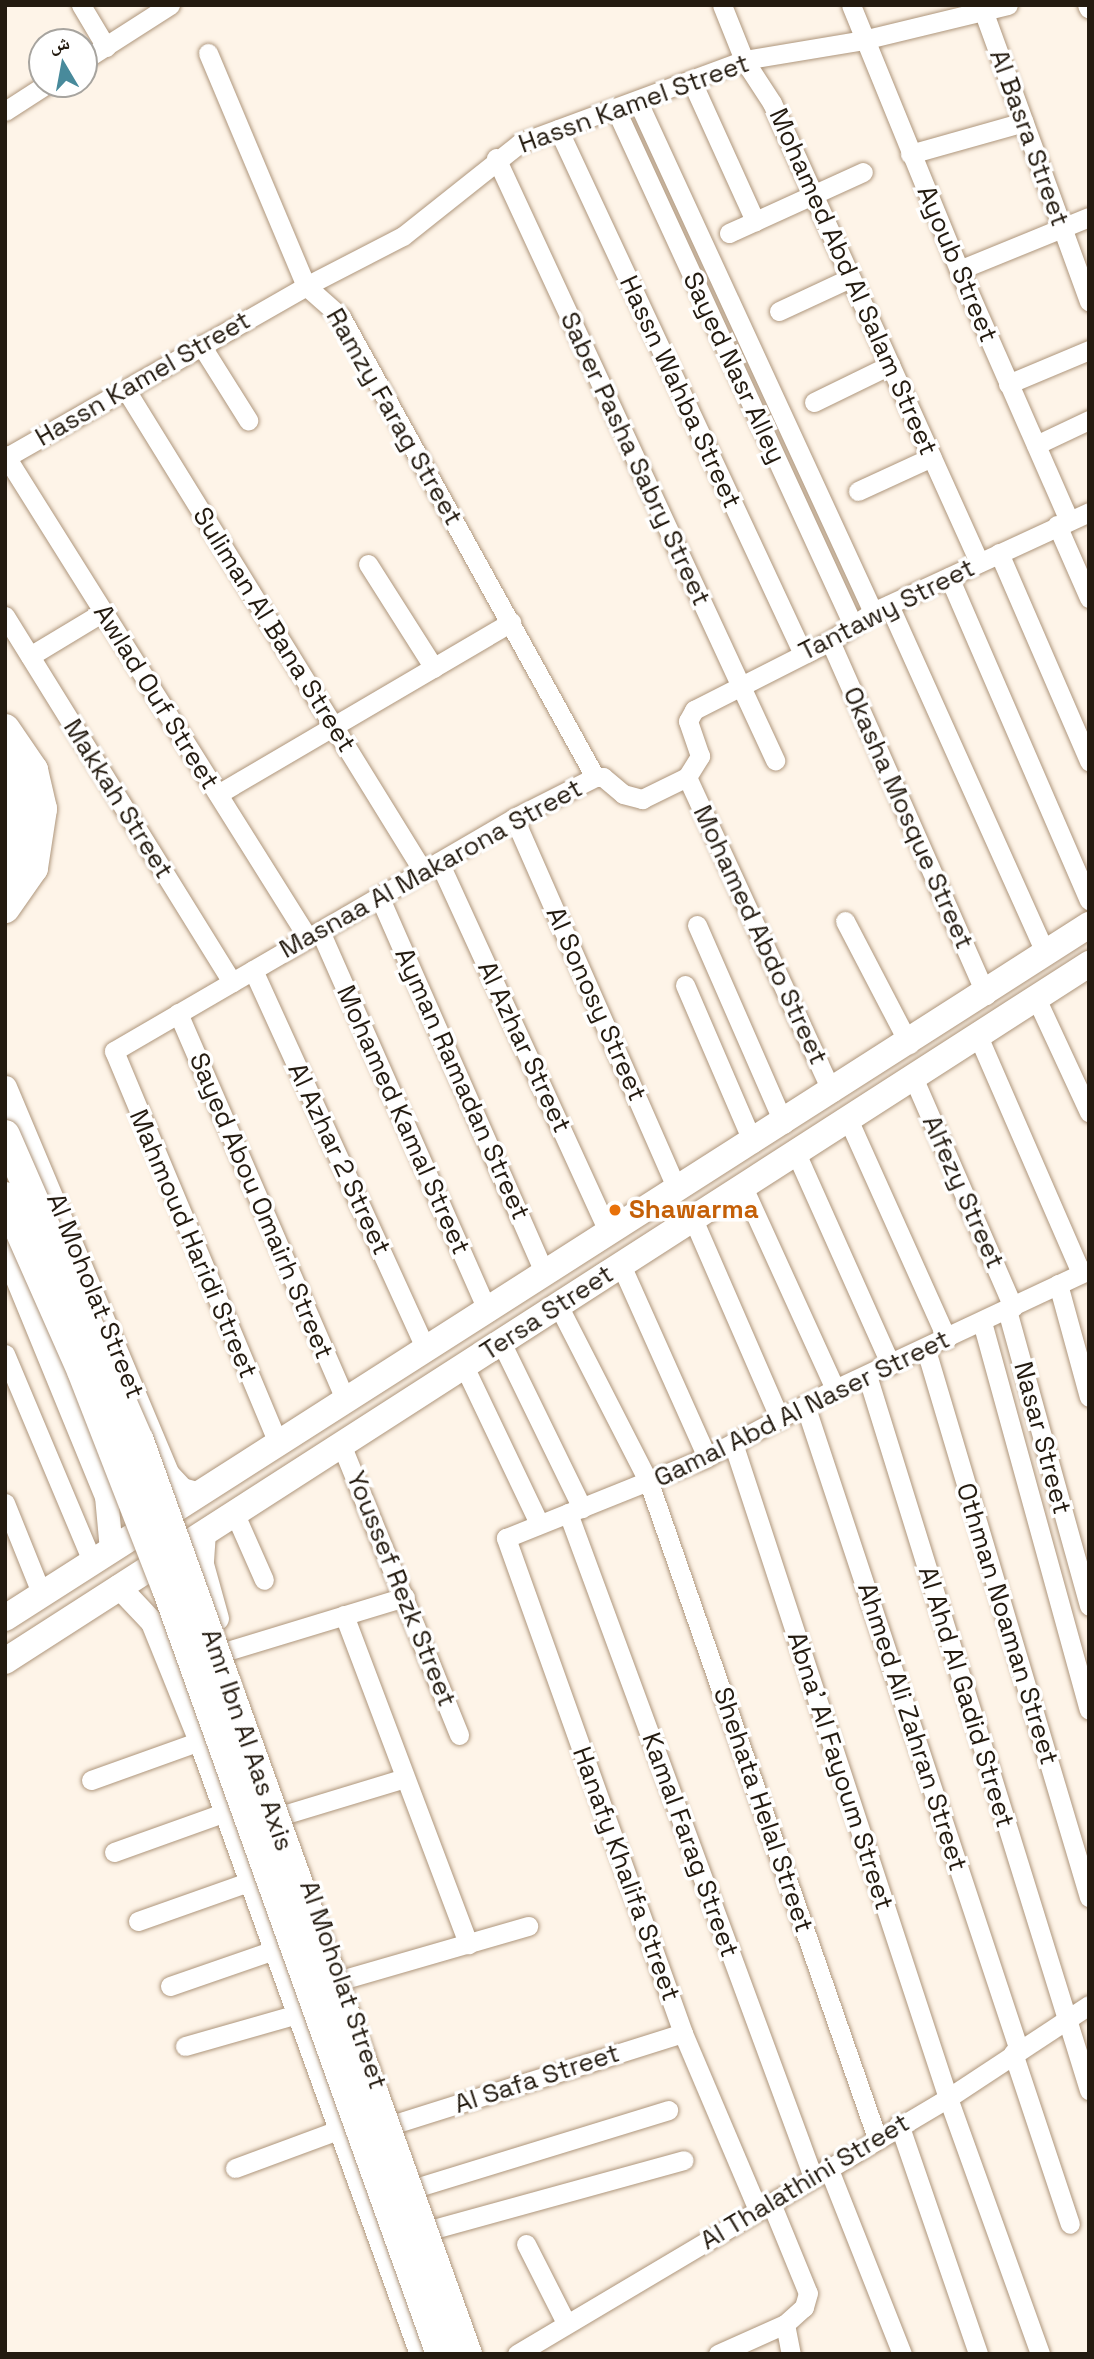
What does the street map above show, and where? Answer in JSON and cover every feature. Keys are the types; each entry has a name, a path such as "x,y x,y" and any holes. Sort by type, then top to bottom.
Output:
{"main road":[{"path":"5,729 33,770 43,809 33,868 5,908"},
{"path":"5,771 19,814 17,841 5,871"},
{"name":"Tersa Street","path":"5,1618 486,1308 784,1124 986,995 1089,925"},
{"name":"Tersa Street","path":"5,1661 1089,964"},
{"name":"Amr Ibn Al Aas Axis","path":"5,1135 143,1452 467,2354"},
{"name":"Amr Ibn Al Aas Axis","path":"5,1196 82,1371 166,1586 441,2354"}],"street":[{"path":"81,5 106,47"},
{"path":"98,52 170,5"},
{"name":"Mohamed Abd Al Salam Street","path":"722,5 744,60 772,103 979,562"},
{"name":"Ayoub Street","path":"851,5 910,154 1036,445 1089,598"},
{"name":"Hassn Kamel Street","path":"6,457 306,286 404,236 496,158 558,129 692,82 744,60 863,40 947,14 984,13 1008,5"},
{"name":"Al Basra Street","path":"984,13 1089,302"},
{"name":"Ramzy Farag Street","path":"208,53 306,286 341,317 594,777"},
{"path":"692,82 755,221"},
{"path":"5,111 28,96"},
{"path":"638,102 1046,954"},
{"name":"Sayed Nasr Alley","path":"616,110 853,625"},
{"path":"910,154 1024,122"},
{"name":"Hassn Wahba Street","path":"558,129 803,654"},
{"name":"Saber Pasha Sabry Street","path":"496,158 775,760"},
{"path":"729,233 863,172"},
{"path":"959,270 1089,218"},
{"path":"779,311 850,278"},
{"path":"201,345 248,421"},
{"path":"1008,383 1089,350"},
{"path":"814,402 890,365"},
{"name":"Suliman Al Bana Street","path":"126,390 334,728 431,866"},
{"path":"1036,445 1089,421"},
{"name":"Awlad Ouf Street","path":"6,457 218,794 314,935"},
{"path":"858,491 932,457"},
{"name":"Tantawy Street","path":"687,777 700,755 690,715 740,686 830,641 881,609 1089,512"},
{"path":"999,554 1089,761"},
{"path":"368,564 434,668"},
{"path":"949,577 1089,900"},
{"path":"30,656 103,612"},
{"name":"Makkah Street","path":"5,616 232,982"},
{"path":"218,794 511,622"},
{"name":"Okasha Mosque Street","path":"830,641 986,995"},
{"name":"Masnaa Al Makarona Street","path":"118,1047 514,818 594,777 603,777 623,794 642,799 687,777"},
{"name":"Mohamed Abdo Street","path":"687,777 832,1093"},
{"name":"Al Sonosy Street","path":"514,818 677,1190"},
{"name":"Al Azhar Street","path":"431,866 609,1233"},
{"name":"Ayman Ramadan Street","path":"379,896 544,1272"},
{"path":"845,921 909,1044"},
{"path":"697,925 784,1124"},
{"name":"Mohamed Kamal Street","path":"314,935 486,1308"},
{"name":"Al Azhar 2 Street","path":"253,970 425,1348"},
{"path":"685,985 753,1143"},
{"path":"1036,998 1089,1112"},
{"name":"Sayed Abou Omairh Street","path":"178,1013 345,1399"},
{"path":"978,1036 1085,1271"},
{"name":"Mahmoud Haridi Street","path":"118,1047 115,1059 278,1443"},
{"name":"Alfezy Street","path":"913,1077 1010,1308"},
{"name":"Al Moholat Street","path":"5,1087 165,1466 176,1484 196,1493"},
{"path":"848,1119 947,1339"},
{"path":"796,1153 891,1365"},
{"path":"743,1187 835,1389"},
{"path":"693,1219 780,1419"},
{"path":"5,1250 106,1496 102,1556"},
{"path":"621,1265 708,1457"},
{"name":"Gamal Abd Al Naser Street","path":"509,1534 649,1483 708,1457 835,1389 926,1350 1085,1271"},
{"path":"1058,1284 1089,1397"},
{"name":"Shehata Helal Street","path":"558,1306 649,1483 877,2138"},
{"name":"Nasar Street","path":"1010,1308 1089,1606"},
{"path":"982,1322 1089,1710"},
{"name":"Kamal Farag Street","path":"501,1342 575,1510 821,2172 902,2354"},
{"name":"Othman Noaman Street","path":"926,1350 1089,1898"},
{"path":"5,1354 102,1556"},
{"path":"464,1366 539,1522"},
{"name":"Al Ahd Al Gadid Street","path":"867,1376 1089,2090"},
{"name":"Ahmed Ali Zahran Street","path":"805,1405 1070,2224"},
{"name":"Abna' Al Fayoum Street","path":"733,1443 948,2098 1040,2354"},
{"name":"Youssef Rezk Street","path":"341,1444 459,1735"},
{"path":"106,1496 137,1495 154,1484 165,1466"},
{"path":"5,1503 42,1595"},
{"path":"234,1512 264,1580"},
{"name":"Al Moholat Street","path":"204,1532 202,1564 227,1651 391,2125 476,2354"},
{"name":"Hanafy Khalifa Street","path":"509,1534 507,1543 683,2033 764,2207 808,2293 804,2307 785,2324"},
{"name":"Al Moholat Street","path":"118,1586 152,1622 200,1741 338,2130 421,2354"},
{"path":"152,1622 158,1606 170,1595 194,1589 209,1594"},
{"path":"227,1651 405,1597"},
{"path":"344,1615 468,1944"},
{"path":"91,1780 200,1741"},
{"path":"284,1815 405,1777"},
{"path":"114,1852 226,1812"},
{"path":"138,1920 251,1881"},
{"path":"341,1980 528,1926"},
{"path":"170,1986 274,1950"},
{"name":"Al Thalathini Street","path":"517,2354 899,2124 948,2098 1089,2004"},
{"path":"185,2046 297,2014"},
{"name":"Al Safa Street","path":"391,2125 683,2033"},
{"path":"415,2188 668,2110"},
{"path":"899,2124 978,2354"},
{"path":"234,2168 338,2130"},
{"path":"430,2230 684,2160"},
{"path":"526,2244 566,2323"},
{"path":"718,2354 785,2324 791,2354"}],"place":[{"name":"Shawarma","path":"615,1210"}]}
